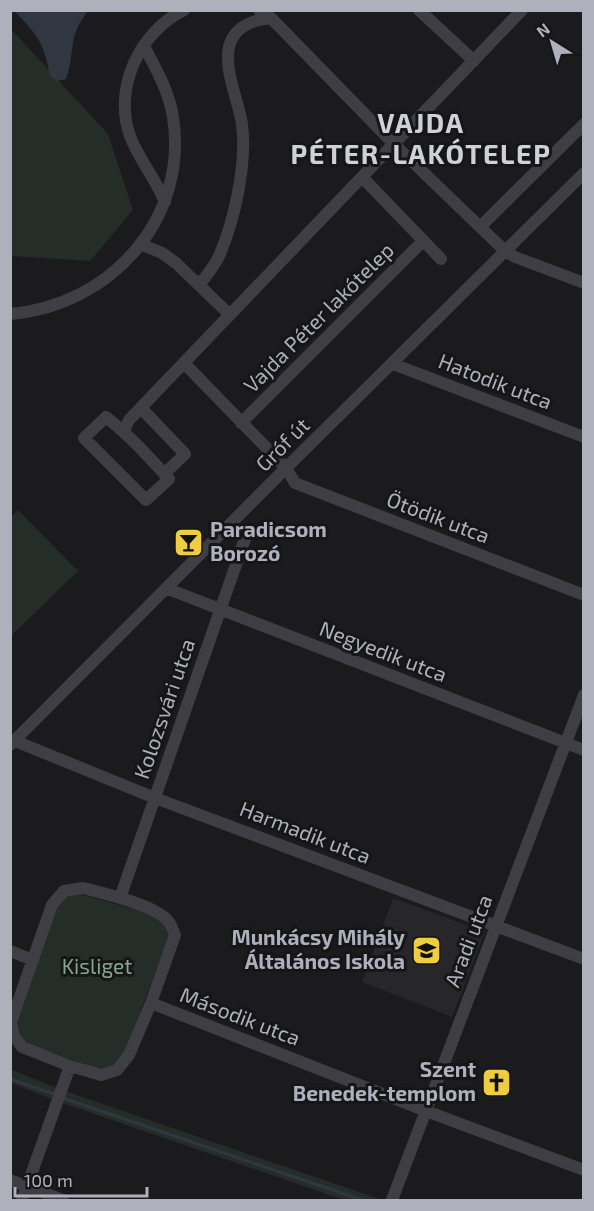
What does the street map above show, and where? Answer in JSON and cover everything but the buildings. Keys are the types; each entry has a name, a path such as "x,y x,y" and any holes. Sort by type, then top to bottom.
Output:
{"street":[{"path":"165,202 129,133 125,108 126,86 134,61 144,46 173,16 184,10"},
{"path":"259,10 272,18 394,144 505,251 515,257 584,283"},
{"path":"419,10 474,61"},
{"path":"124,431 129,420 522,10"},
{"path":"200,285 219,255 230,225 243,153 242,125 228,60 230,45 235,34 246,24 255,20 272,18"},
{"path":"10,314 54,306 77,297 104,281 127,260 162,210 172,182 175,148 173,117 166,88 144,46"},
{"path":"480,227 584,124"},
{"name":"Gróf út","path":"13,743 584,173"},
{"name":"Vajda Péter lakótelep","path":"362,177 441,259"},
{"name":"Vajda Péter lakótelep","path":"242,423 423,241"},
{"path":"140,244 176,262 230,315"},
{"name":"Vajda Péter lakótelep","path":"184,363 286,468"},
{"name":"Hatodik utca","path":"393,364 584,437"},
{"path":"141,408 184,454 164,474"},
{"path":"106,417 124,431 169,479 146,500 84,438 106,417"},
{"name":"Ötödik utca","path":"286,468 295,483 584,595"},
{"name":"Kolozsvári utca","path":"120,898 247,533"},
{"name":"Negyedik utca","path":"168,589 584,750"},
{"name":"Aradi utca","path":"392,1200 584,695"},
{"name":"Harmadik utca","path":"13,743 584,959"},
{"path":"83,888 120,898 156,911 169,921 175,935 151,1003 129,1055 117,1070 101,1075 70,1066 22,1047 14,1036 12,1022 52,905 64,891 83,888"},
{"path":"10,951 33,960"},
{"name":"Második utca","path":"151,1003 426,1111 584,1170"},
{"path":"21,1200 70,1066"},
{"path":"10,1180 63,1200"}],"shaded area":[{"path":"14,11 88,11 74,36 66,79 57,81 50,76 39,40"},
{"name":"Munkácsy Mihály Általános Iskola","path":"393,898 485,932 452,1017 362,982"}],"green space":[{"path":"10,28 108,134 133,210 90,261 11,256"},
{"path":"18,510 78,571 11,636 11,517"},
{"name":"Kisliget","path":"80,894 155,915 164,924 169,936 125,1052 113,1065 98,1069 26,1043 20,1034 17,1022 57,909 67,896"},
{"path":"10,1069 62,1090 382,1200 344,1200 57,1101 11,1083"}],"waterway":[{"path":"10,1079 57,1095"},
{"path":"63,1098 362,1200"}],"place":[{"name":"Paradicsom Borozó","path":"189,542"},
{"name":"Munkácsy Mihály Általános Iskola","path":"426,950"},
{"name":"Szent Benedek-templom","path":"497,1082"}],"district":[{"name":"VAJDA PÉTER-LAKÓTELEP","path":"421,140"}]}
